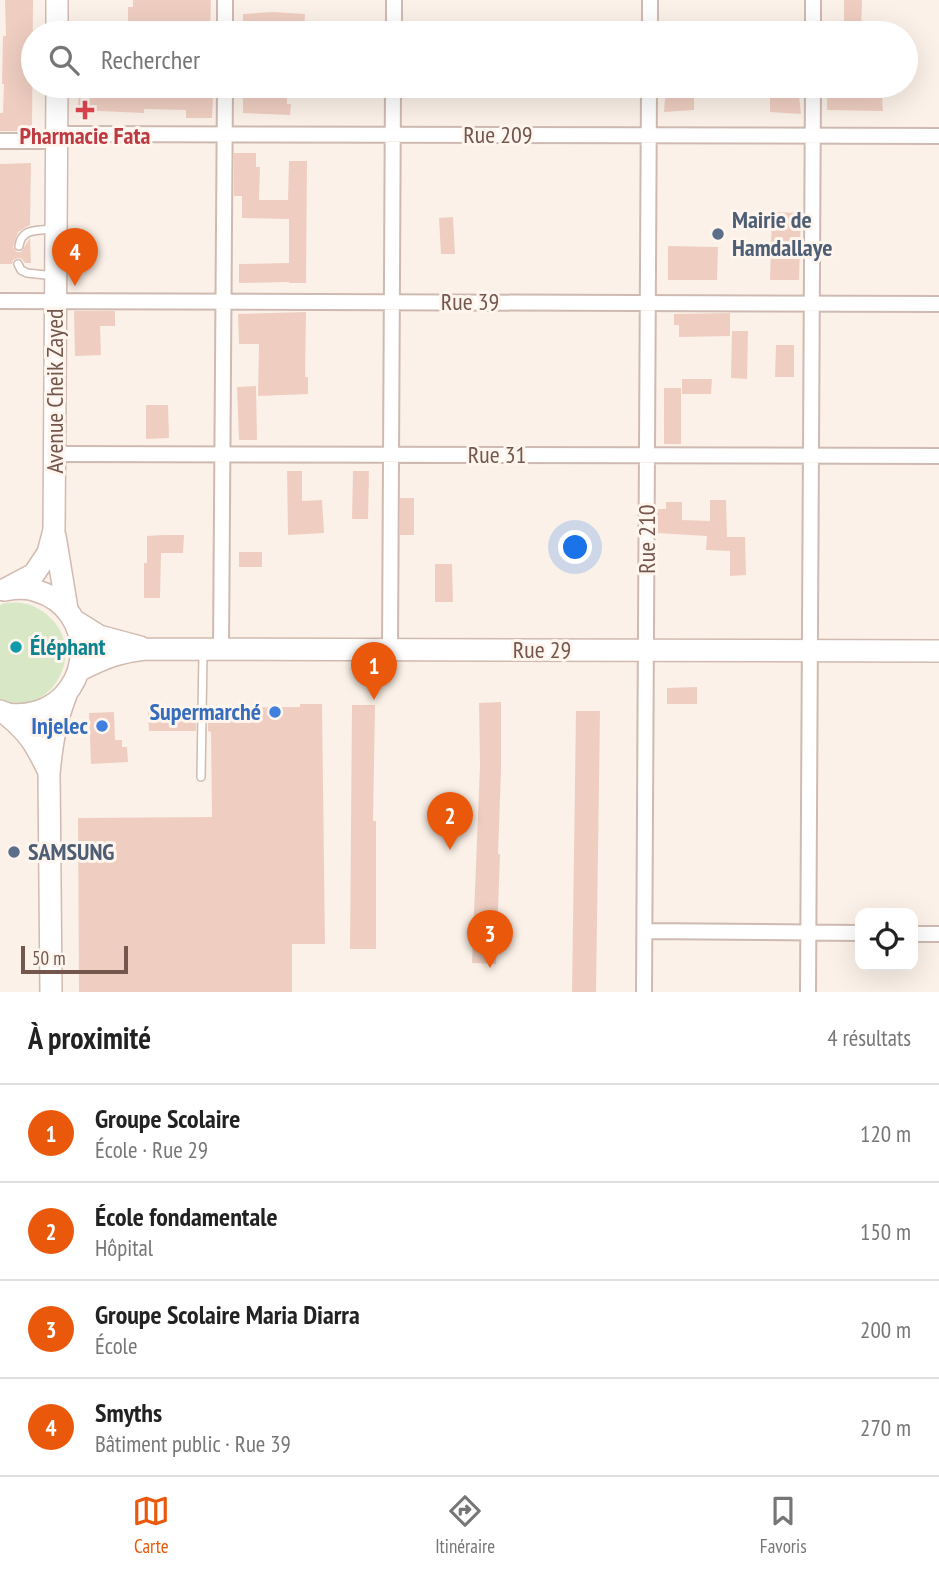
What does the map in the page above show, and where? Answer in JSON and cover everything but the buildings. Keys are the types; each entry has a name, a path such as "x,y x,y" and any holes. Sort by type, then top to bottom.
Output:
{"main road":[{"path":"57,0 57,21"},
{"name":"Avenue Cheik Zayed","path":"2,591 34,574 48,553 54,530 57,98"},
{"path":"51,992 49,773 56,720 80,670 82,645 71,615 54,530"},
{"name":"Rue 29","path":"2,591 21,588 38,591 54,598 99,636 145,649"},
{"name":"Rue 29","path":"80,670 123,651 145,649 939,651"},
{"path":"3,713 27,715 48,708 66,695"},
{"path":"3,713 21,727 36,744 49,773"}],"street":[{"path":"225,0 225,21"},
{"path":"394,0 394,21"},
{"path":"650,0 650,21"},
{"path":"813,0 813,21"},
{"path":"212,649 223,454 225,98"},
{"path":"390,650 393,98"},
{"name":"Rue 210","path":"644,992 649,98"},
{"path":"808,992 813,98"},
{"name":"Rue 209","path":"0,141 57,137 224,134 939,136"},
{"name":"Rue 39","path":"0,301 939,304"},
{"name":"Rue 31","path":"55,454 939,456"},
{"path":"645,931 855,933"},
{"path":"918,934 939,934"}],"lane":[{"path":"19,246 20,237 24,233 56,228"},
{"path":"18,264 21,270 27,273 56,276"},
{"path":"201,776 212,649"}],"green space":[{"path":"24,604 43,612 59,628 65,644 65,661 59,677 49,691 36,700 19,704 0,702 0,605"}],"place":[{"name":"Pharmacie Fata","path":"85,110"},
{"name":"Mairie de Hamdallaye","path":"718,234"},
{"name":"Smyths","path":"75,286"},
{"name":"Éléphant","path":"16,647"},
{"name":"Groupe Scolaire","path":"374,700"},
{"name":"Supermarché","path":"275,712"},
{"name":"Injelec","path":"102,726"},
{"name":"École fondamentale","path":"450,850"},
{"name":"SAMSUNG","path":"14,852"},
{"name":"Groupe Scolaire Maria Diarra","path":"490,968"}]}
